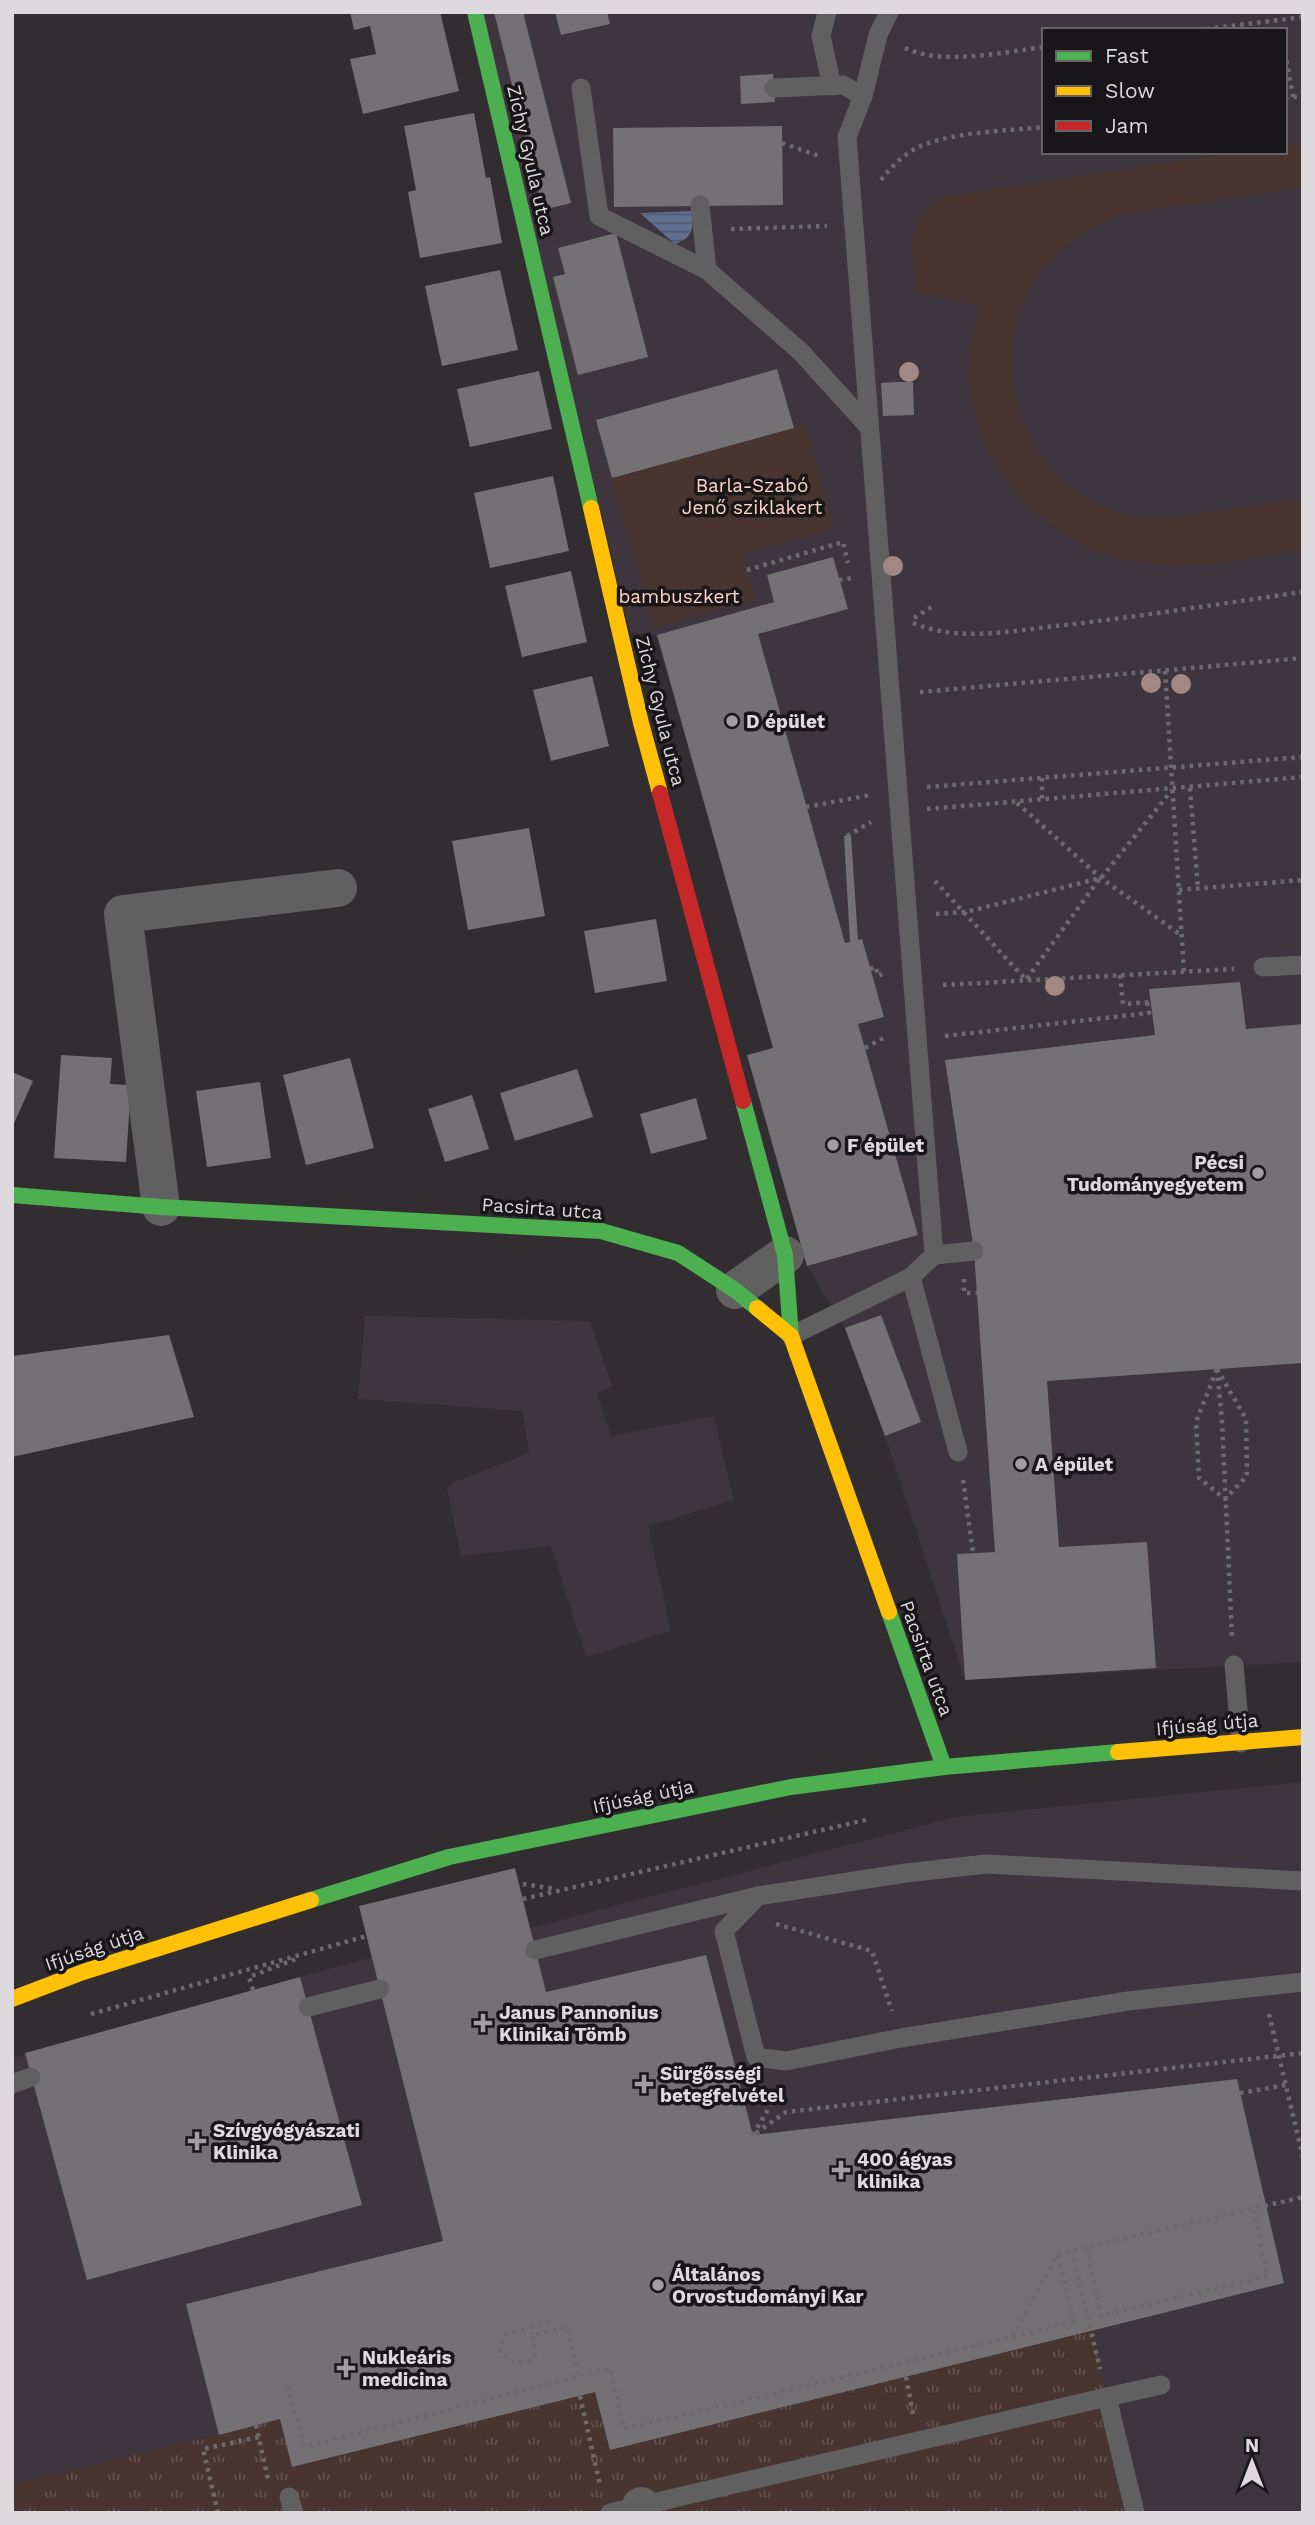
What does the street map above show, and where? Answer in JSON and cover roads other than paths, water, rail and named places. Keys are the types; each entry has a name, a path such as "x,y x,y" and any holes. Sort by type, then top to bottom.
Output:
{"street":[{"name":"Zichy Gyula utca","path":"475,12 641,723 785,1255 791,1336"},
{"path":"161,1207 123,914 338,888"},
{"name":"Pacsirta utca","path":"12,1195 161,1207 601,1231 678,1253 735,1290 791,1336 944,1768"},
{"path":"735,1290 785,1255"},
{"name":"Ifjúság útja","path":"12,1999 83,1972 449,1857 791,1787 944,1768 1303,1737"}],"lane":[{"path":"827,12 821,36 832,86"},
{"path":"791,1336 913,1283 934,1255 847,138 863,96 878,36 889,12"},
{"path":"774,88 843,85 863,96"},
{"path":"581,88 599,216 707,270 801,352 869,428"},
{"path":"700,205 707,270"},
{"path":"1263,967 1303,965"},
{"path":"934,1255 974,1251"},
{"path":"913,1283 958,1452"},
{"path":"1234,1665 1241,1743"},
{"path":"535,1950 758,1896 906,1873 986,1864 1303,1881"},
{"path":"758,1896 724,1931 756,2057 786,2061 901,2038 1128,2001 1303,1982"},
{"path":"308,2007 380,1989"},
{"path":"12,2084 31,2077"},
{"path":"631,2510 1161,2385"},
{"path":"1107,2397 1135,2513"}],"water":[{"path":"693,211 691,232 686,239 675,244 640,213"}],"place":[{"name":"D épület","path":"732,721"},
{"name":"F épület","path":"833,1145"},
{"name":"Pécsi Tudományegyetem","path":"1258,1173"},
{"name":"A épület","path":"1021,1464"},
{"name":"Janus Pannonius Klinikai Tömb","path":"483,2023"},
{"name":"Sürgősségi betegfelvétel","path":"644,2084"},
{"name":"Szívgyógyászati Klinika","path":"197,2141"},
{"name":"400 ágyas klinika","path":"841,2170"},
{"name":"Általános Orvostudományi Kar","path":"658,2285"},
{"name":"Nukleáris medicina","path":"346,2368"}],"park label":[{"name":"Barla-Szabó Jenő sziklakert","path":"752,496"},
{"name":"bambuszkert","path":"679,596"}]}
